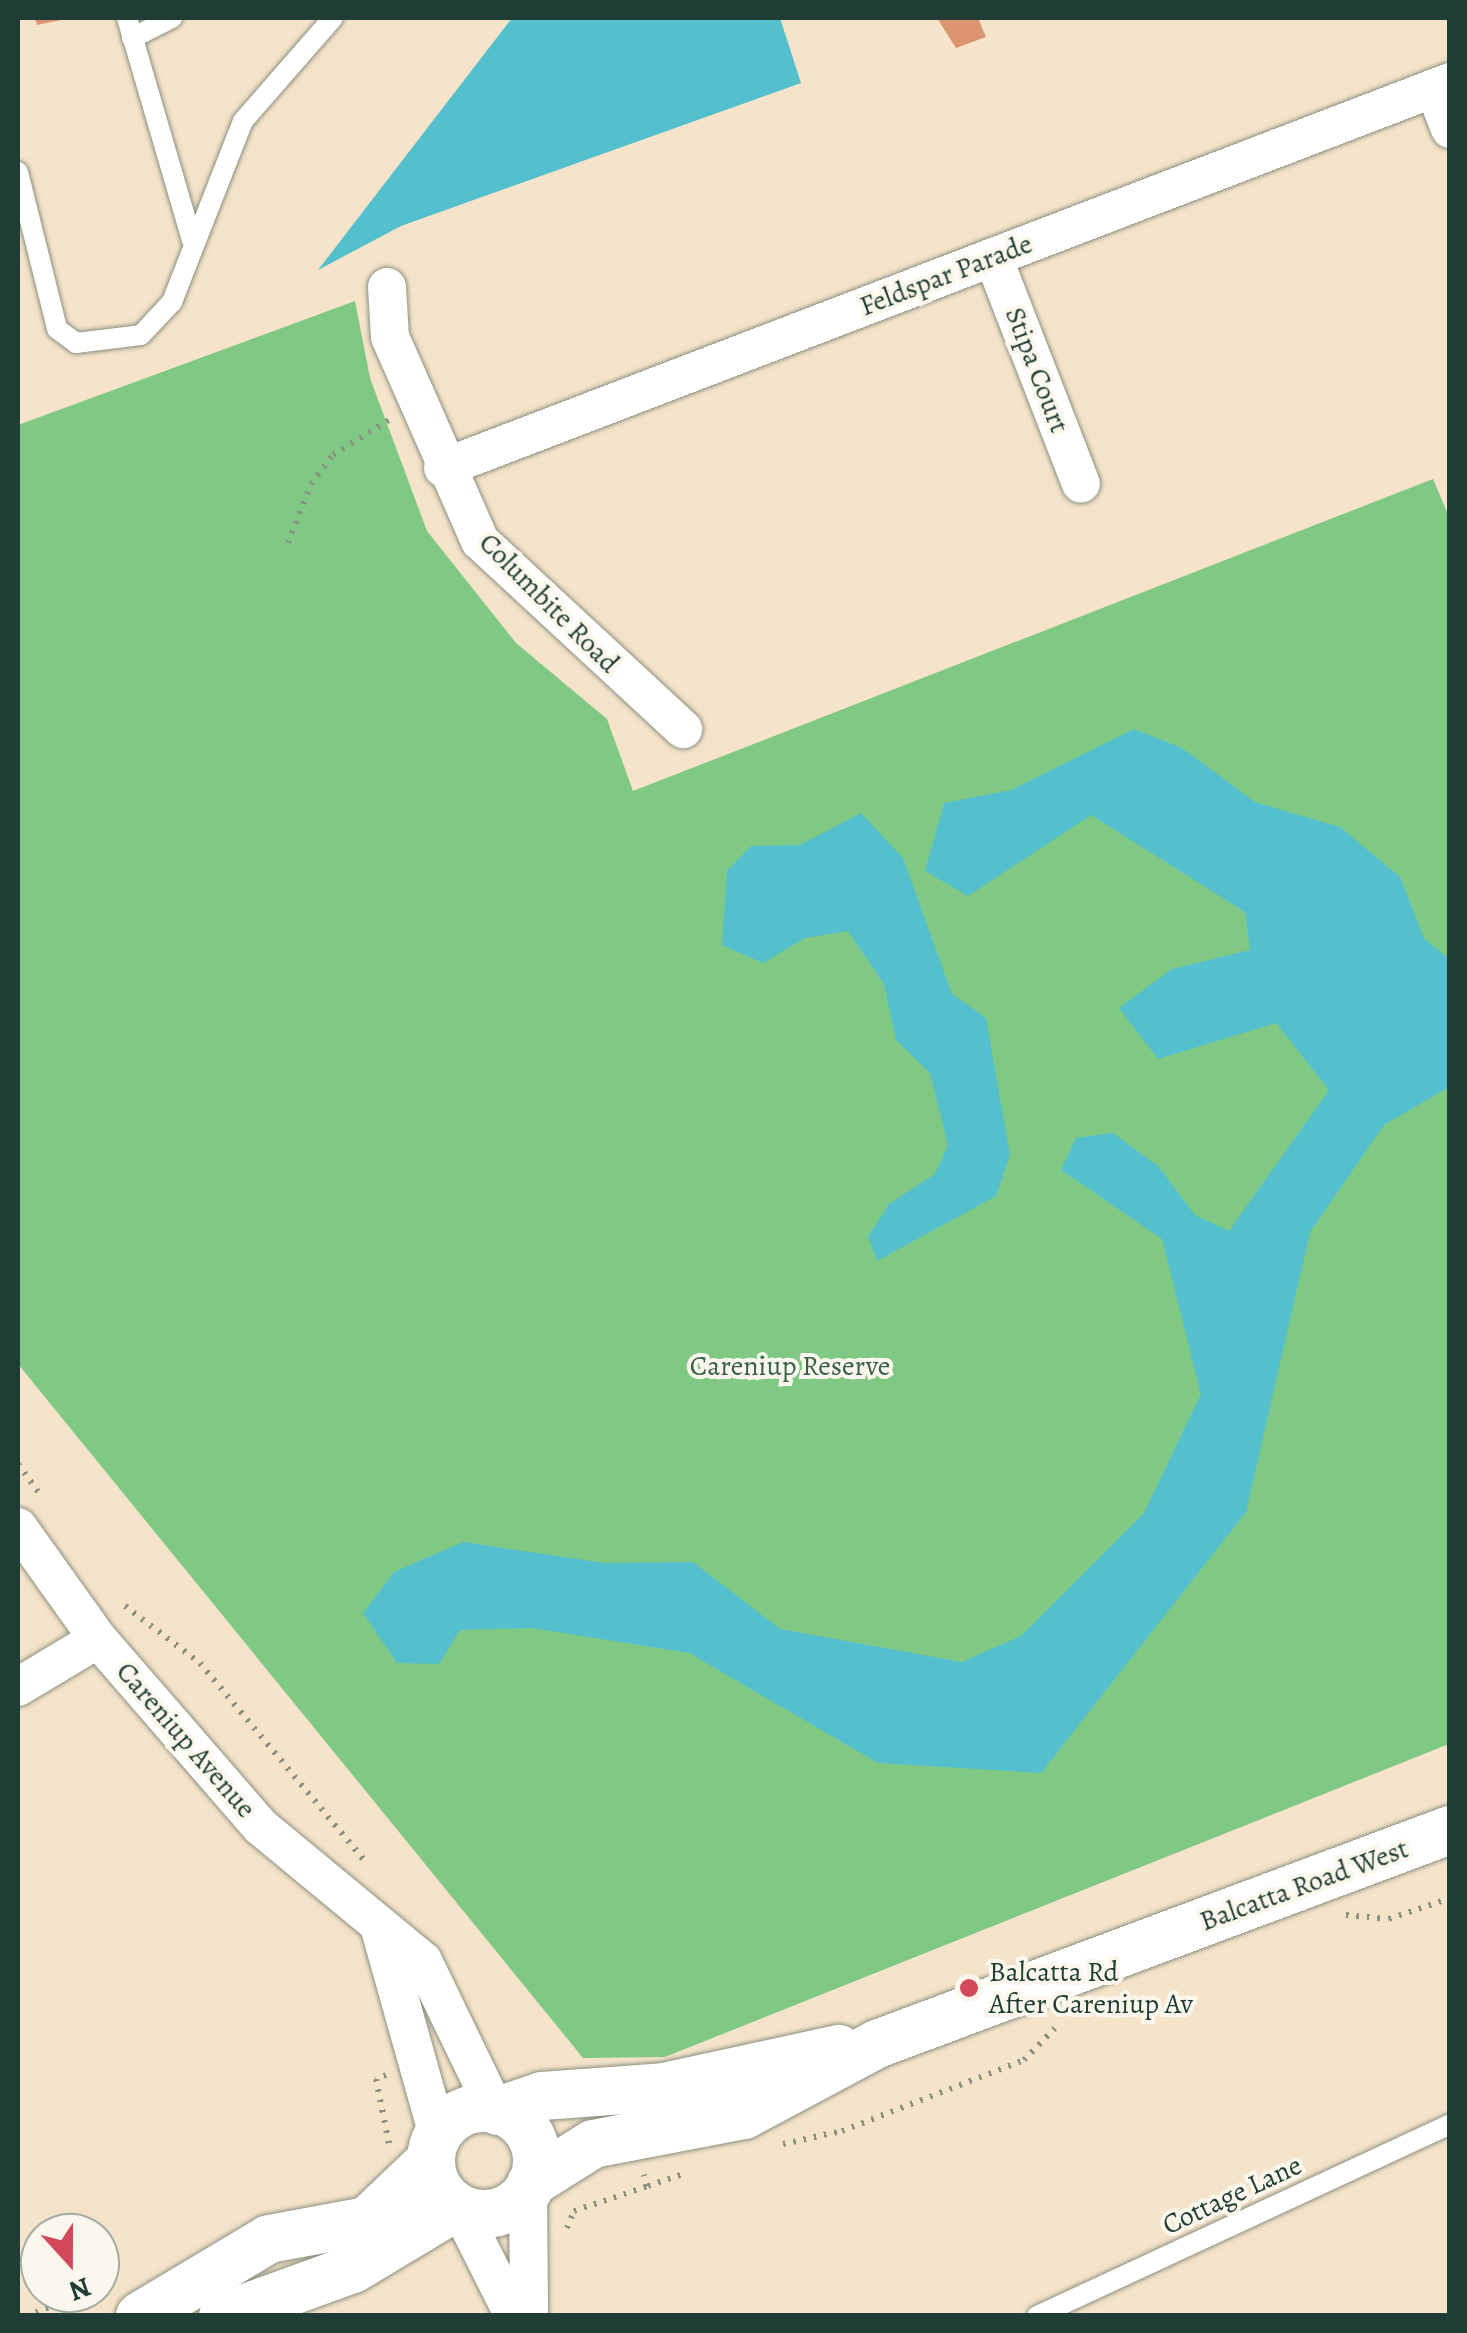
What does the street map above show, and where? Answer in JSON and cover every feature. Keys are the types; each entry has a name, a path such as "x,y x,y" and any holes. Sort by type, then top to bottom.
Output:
{"street":[{"path":"1442,85 1450,128"},
{"name":"Feldspar Parade","path":"443,468 1442,85"},
{"name":"Stipa Court","path":"993,257 1082,484"},
{"name":"Columbite Road","path":"387,287 390,337 443,468 480,541 683,729"},
{"name":"Careniup Avenue","path":"18,1527 98,1639 261,1827 423,1961 497,2110"},
{"path":"18,1687 98,1639"},
{"name":"Balcatta Road West","path":"530,2187 624,2134 690,2131 744,2115 877,2044 1450,1830"},
{"path":"380,1929 434,2148 437,2186 458,2208 514,2316"},
{"name":"Balcatta Road West","path":"497,2110 542,2096 664,2086 792,2054 877,2044"},
{"path":"140,2316 269,2239 367,2222 466,2112 497,2110 533,2142 529,2316"},
{"path":"222,2316 353,2269 458,2208 497,2212 530,2187"}],"lane":[{"path":"172,18 129,28 192,240"},
{"path":"18,172 50,312 76,343 154,327 243,121 333,18"},
{"name":"Cottage Lane","path":"1037,2316 1450,2124"}],"path":[{"path":"18,1464 52,1510"},
{"path":"119,1598 200,1663 374,1872"},
{"path":"1326,1921 1389,1919 1450,1898"},
{"path":"773,2146 842,2132 1024,2060 1068,2014"},
{"path":"648,2186 702,2166"}],"green space":[{"name":"Careniup Reserve","path":"355,301 370,378 427,531 516,643 607,719 633,791 1433,479 1450,519 1449,1744 665,2057 583,2058 18,1364 18,425"}],"water":[{"path":"512,18 780,18 801,83 401,226 318,270"},
{"path":"1134,729 1182,748 1255,802 1340,827 1400,877 1424,938 1449,959 1449,1087 1384,1125 1310,1232 1246,1512 1041,1773 878,1763 689,1653 532,1628 460,1630 439,1664 397,1663 363,1613 394,1572 463,1542 605,1563 693,1562 780,1629 962,1662 1021,1636 1144,1513 1201,1394 1162,1239 1061,1170 1076,1138 1113,1133 1159,1167 1195,1215 1229,1231 1329,1090 1276,1023 1158,1059 1119,1008 1172,969 1250,950 1245,912 1091,815 968,896 925,871 944,803 1011,790"},
{"path":"861,813 903,858 952,994 986,1018 1010,1155 996,1196 877,1261 868,1237 889,1204 935,1174 948,1145 930,1073 896,1040 884,984 848,931 805,938 763,963 722,945 727,871 751,846 800,845"}],"building":[{"path":"35,18 65,18 66,19 37,25"},
{"path":"937,18 978,18 986,37 956,48"}],"place":[{"name":"Balcatta Rd After Careniup Av","path":"969,1988"}]}
